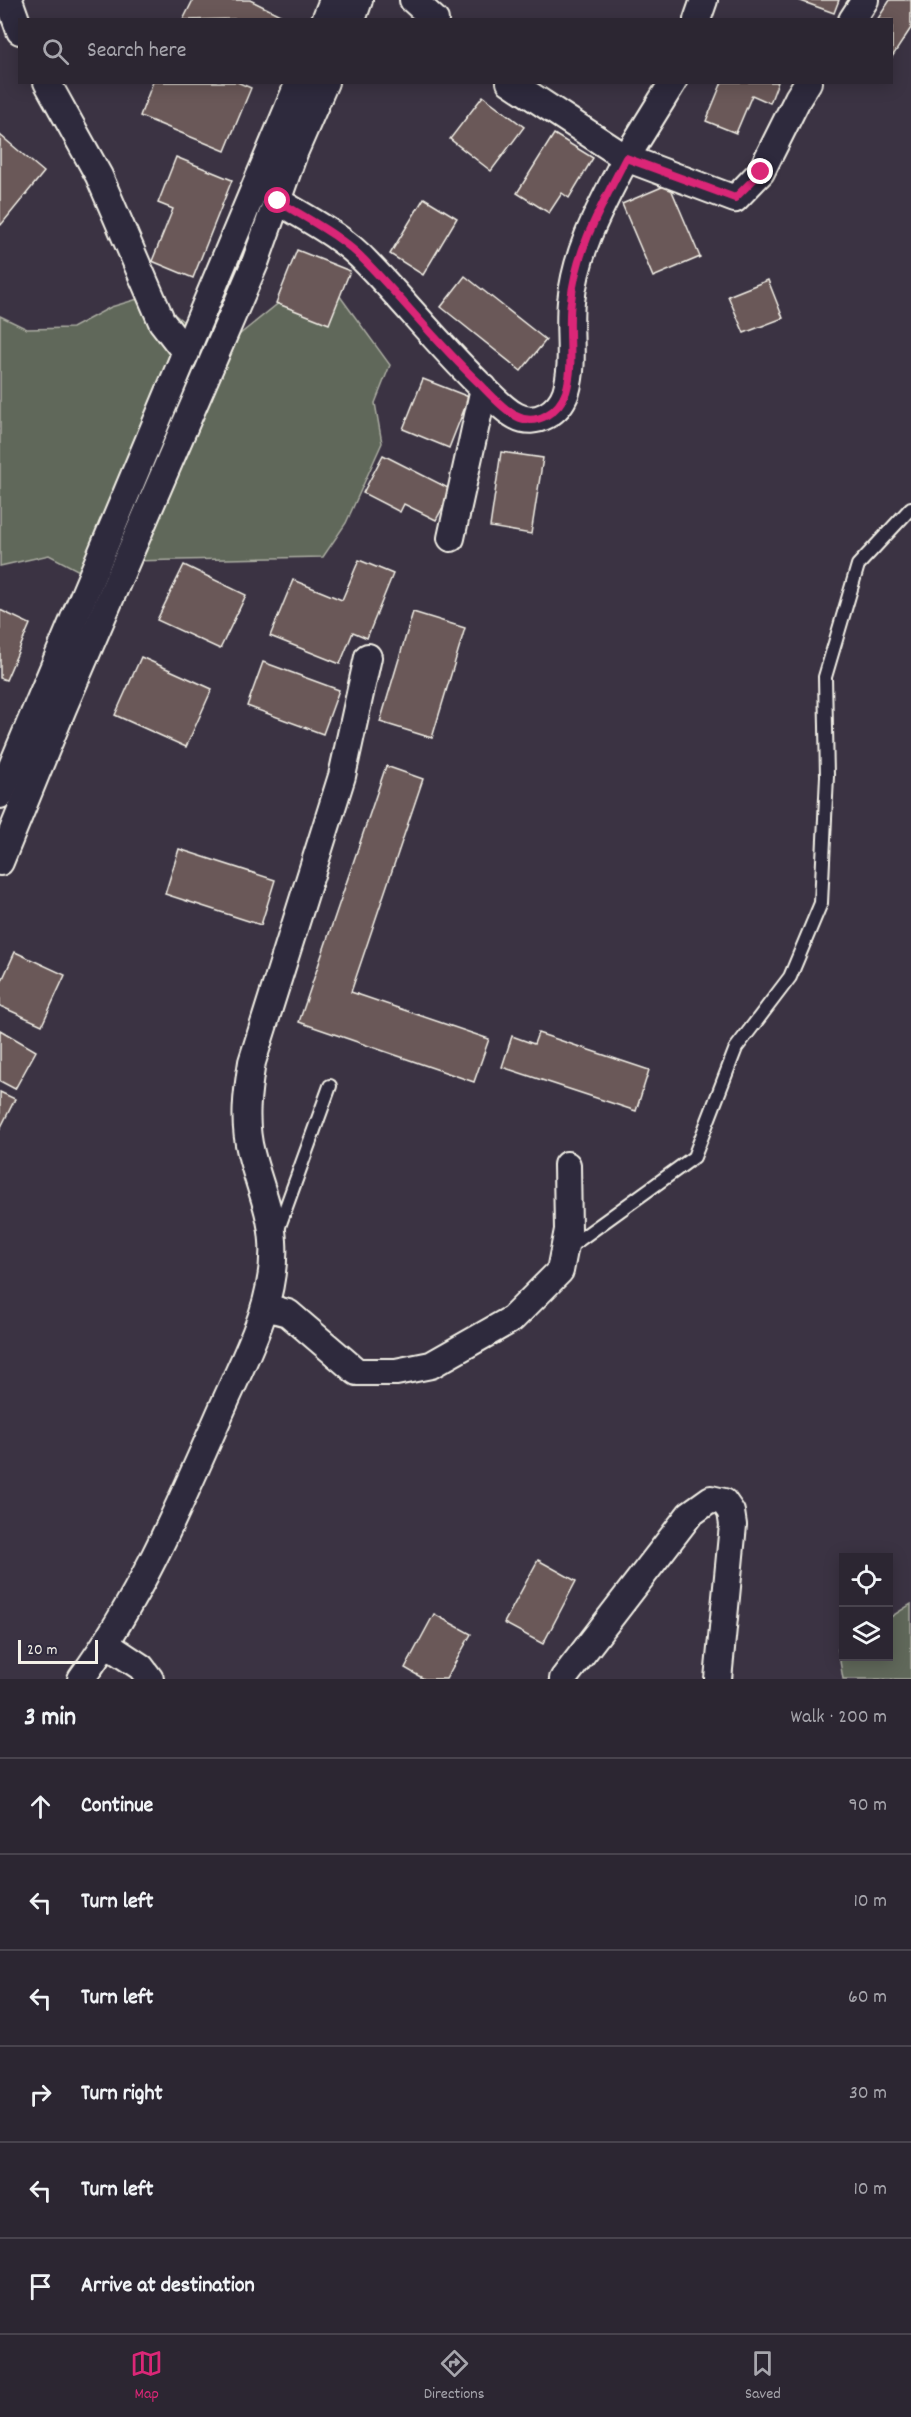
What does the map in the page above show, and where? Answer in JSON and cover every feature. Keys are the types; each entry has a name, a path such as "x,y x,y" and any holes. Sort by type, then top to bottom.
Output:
{"street":[{"path":"9,0 18,25"},
{"path":"326,18 333,0"},
{"path":"353,18 360,0"},
{"path":"413,0 433,18"},
{"path":"698,18 704,0"},
{"path":"853,18 865,0"},
{"path":"48,84 99,176 162,322 186,353"},
{"path":"0,795 298,84"},
{"path":"0,862 63,708 255,263 294,153 324,84"},
{"path":"513,84 626,158 735,198 761,172 807,84"},
{"path":"278,201 349,245 438,344 516,417 531,420 547,417 557,408 565,394 571,365 570,304 580,253 626,158 672,84"},
{"path":"228,252 255,263"},
{"path":"451,538 484,388"},
{"path":"81,1679 106,1644 159,1551 261,1323 271,1276 273,1241 264,1189 251,1153 245,1109 252,1062 342,776 368,657"},
{"path":"264,1307 288,1313 357,1372 396,1372 431,1365 512,1319 560,1271 568,1230 567,1166"},
{"path":"563,1679 690,1514 711,1499 724,1502 731,1512 733,1525 718,1679"},
{"path":"106,1644 141,1667 150,1679"}],"lane":[{"path":"564,1251 694,1157 736,1048 790,977 821,903 827,776 825,676 858,565 911,508"},
{"path":"273,1241 330,1086"}],"green space":[{"path":"301,285 339,295 390,365 375,403 382,443 346,523 323,557 129,561 83,573 49,555 0,566 0,316 27,329 72,328 111,307 151,295 185,323 224,347"},
{"path":"911,1604 911,1679 843,1679 840,1661 893,1661 893,1615"}],"building":[{"path":"193,0 250,0 286,18 184,18"},
{"path":"798,0 839,0 834,13"},
{"path":"890,0 911,0 911,28 893,55 893,18 878,18"},
{"path":"152,84 242,84 251,88 225,151 140,116"},
{"path":"721,84 777,84 770,103 752,95 736,133 706,121"},
{"path":"483,96 524,127 491,171 450,139"},
{"path":"554,134 593,158 569,198 562,193 549,213 517,193"},
{"path":"0,135 44,172 1,225 0,224"},
{"path":"176,157 232,180 193,278 152,261 173,209 158,203"},
{"path":"669,184 700,257 653,277 622,204"},
{"path":"424,198 457,218 423,275 390,254"},
{"path":"297,250 350,271 329,324 276,303"},
{"path":"465,276 546,340 521,371 441,307"},
{"path":"768,280 783,318 744,333 728,296"},
{"path":"423,379 469,397 449,448 403,429"},
{"path":"501,452 543,458 531,534 490,527"},
{"path":"383,455 452,490 436,520 404,504 400,512 363,493"},
{"path":"359,560 393,574 367,638 353,632 340,664 270,636 293,580 342,600"},
{"path":"184,565 246,595 220,649 157,620"},
{"path":"0,610 30,624 6,680 0,678"},
{"path":"413,612 465,628 432,738 380,722"},
{"path":"141,657 212,689 186,747 115,715"},
{"path":"263,662 339,690 323,734 247,706"},
{"path":"386,766 423,779 351,992 489,1039 474,1082 299,1022"},
{"path":"179,849 275,880 261,925 165,894"},
{"path":"15,952 65,975 42,1025 0,1006 0,985"},
{"path":"0,1030 36,1051 15,1089 0,1081"},
{"path":"538,1033 649,1070 636,1111 502,1067 512,1036 534,1044"},
{"path":"0,1092 15,1099 0,1129"},
{"path":"538,1560 576,1581 543,1644 504,1623"},
{"path":"434,1614 471,1634 446,1679 424,1679 405,1668"}],"route":[{"path":"278,201 349,245 368,263 438,344 516,417 531,420 547,417 557,408 565,394 571,365 570,304 574,276 580,253 591,228 626,158 651,166 676,179 735,198 761,172"}]}
